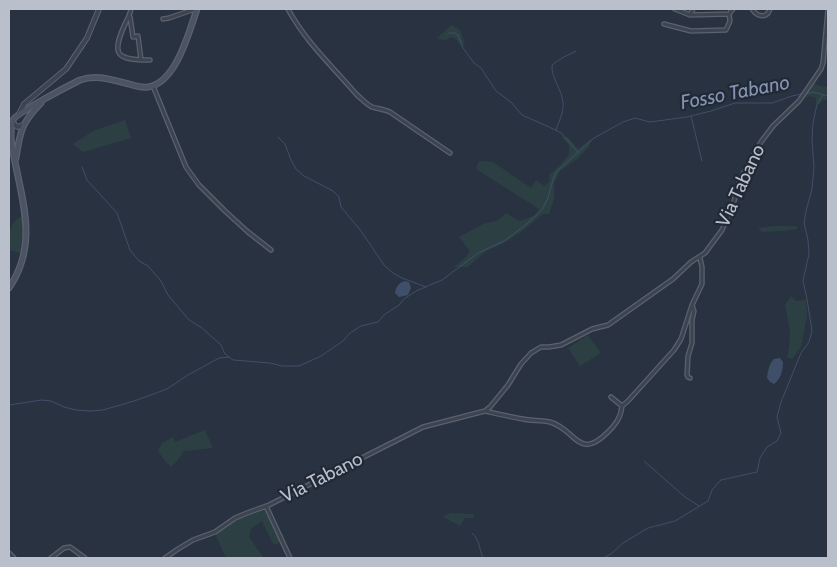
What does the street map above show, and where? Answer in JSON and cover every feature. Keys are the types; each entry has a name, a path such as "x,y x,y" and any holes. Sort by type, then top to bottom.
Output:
{"main road":[{"path":"9,288 20,265 25,249 26,234 25,212 11,139 12,121 27,108 89,77 111,79 138,87 146,88 153,86 162,80 180,57 196,9"},
{"path":"15,162 19,138 24,124 44,100"}],"street":[{"path":"12,121 18,127 24,124 23,117 18,115 24,104 66,69 88,38 99,9"},
{"path":"131,9 133,37 138,36 141,60"},
{"path":"162,19 196,9"},
{"path":"288,9 306,37 366,103 390,112 450,153"},
{"path":"675,9 690,14 730,14"},
{"path":"690,14 693,9"},
{"path":"664,24 692,32 726,30 733,9"},
{"path":"752,9 758,15 764,16 770,9"},
{"name":"Via Tabano","path":"486,411 508,385 521,364 532,353 541,347 561,345 592,329 608,324 666,285 691,262 700,258 711,246 722,230 733,205 740,179 761,142 773,126 802,97 821,69 828,9"},
{"path":"130,16 117,45 118,50 121,56 134,60 150,60"},
{"path":"822,63 826,66"},
{"path":"153,86 186,167 199,185 225,211 271,250"},
{"name":"Via Tabano","path":"165,558 193,540 216,532 235,518 269,505 423,427 486,411 525,420 552,422 561,426 575,440 582,444 591,444 600,440 621,415 622,406 628,402 674,350 681,339 692,305 702,284 700,258"},
{"path":"690,378 687,375 687,366 692,343 694,311 692,305"},
{"path":"653,366 657,369"},
{"path":"611,397 622,406"},
{"path":"266,506 290,558"},
{"path":"51,558 64,548 70,547 85,558"},
{"path":"9,553 14,558"}],"green space":[{"path":"452,25 460,30 465,44 461,46 452,37 446,40 437,39"},
{"path":"812,83 828,87 828,100 824,100 819,104 816,103 816,98 809,96 801,101"},
{"path":"125,120 131,138 83,152 73,144 93,131"},
{"path":"562,137 568,137 578,149 592,138 589,147 577,159 560,171 554,183 554,199 549,214 543,214 520,233 486,251 468,267 454,267 470,251 459,237 485,223 497,221 506,213 519,221 534,216 539,209 476,169 479,161 493,162 531,188 536,180 544,186 549,182 550,174 569,154 569,145"},
{"path":"23,215 24,229 21,253 9,250 9,239 10,230 14,222"},
{"path":"796,226 798,229 762,232 758,228"},
{"path":"791,296 796,301 806,300 807,316 801,347 792,359 787,357 790,332 785,305"},
{"path":"588,335 601,353 580,366 568,348"},
{"path":"205,430 213,448 184,451 171,467 158,451 162,443 173,437 175,442"},
{"path":"264,508 281,542 274,545 262,521 251,529 249,537 264,558 226,558 215,534 237,519"},
{"path":"450,513 474,514 474,518 465,518 460,526 443,517"}],"water":[{"path":"404,281 409,282 411,288 408,295 399,297 395,293 396,289"},
{"path":"780,358 783,362 782,371 774,384 767,378 768,370 774,359"}],"waterway":[{"path":"449,33 458,35 463,48 474,63 481,68 496,91 511,102 522,115 561,133 578,152"},
{"path":"556,130 562,113 563,103 553,74 552,65 576,51"},
{"name":"Fosso Tabano","path":"805,94 813,92 828,96"},
{"name":"Fosso Tabano","path":"82,167 87,180 117,213 130,250 161,281 168,295 189,320 202,328 221,345 225,354 233,360 270,363 282,366 299,366 321,356 361,326 378,322 384,315 416,291 442,280 478,253 504,241 523,227 542,210 556,172 594,138 623,122 635,118 650,122 687,117 735,103 772,103 801,94"},
{"path":"604,558 623,543 648,528 675,521 708,501 712,490 721,480 757,472 760,458 767,447 777,441 781,433 777,417 781,402 801,353 809,342 812,331 803,281 809,254 804,223 812,189 814,168 813,123 817,104 823,95"},
{"path":"691,116 702,161"},
{"path":"278,137 285,144 296,169 304,176 333,191 339,197 341,207 361,231 384,265 402,278 426,287"},
{"path":"9,405 42,400 51,401 76,410 103,410 167,389 219,358 229,357"},
{"path":"644,461 685,497 699,506"},
{"path":"472,533 478,542 483,558"}]}
